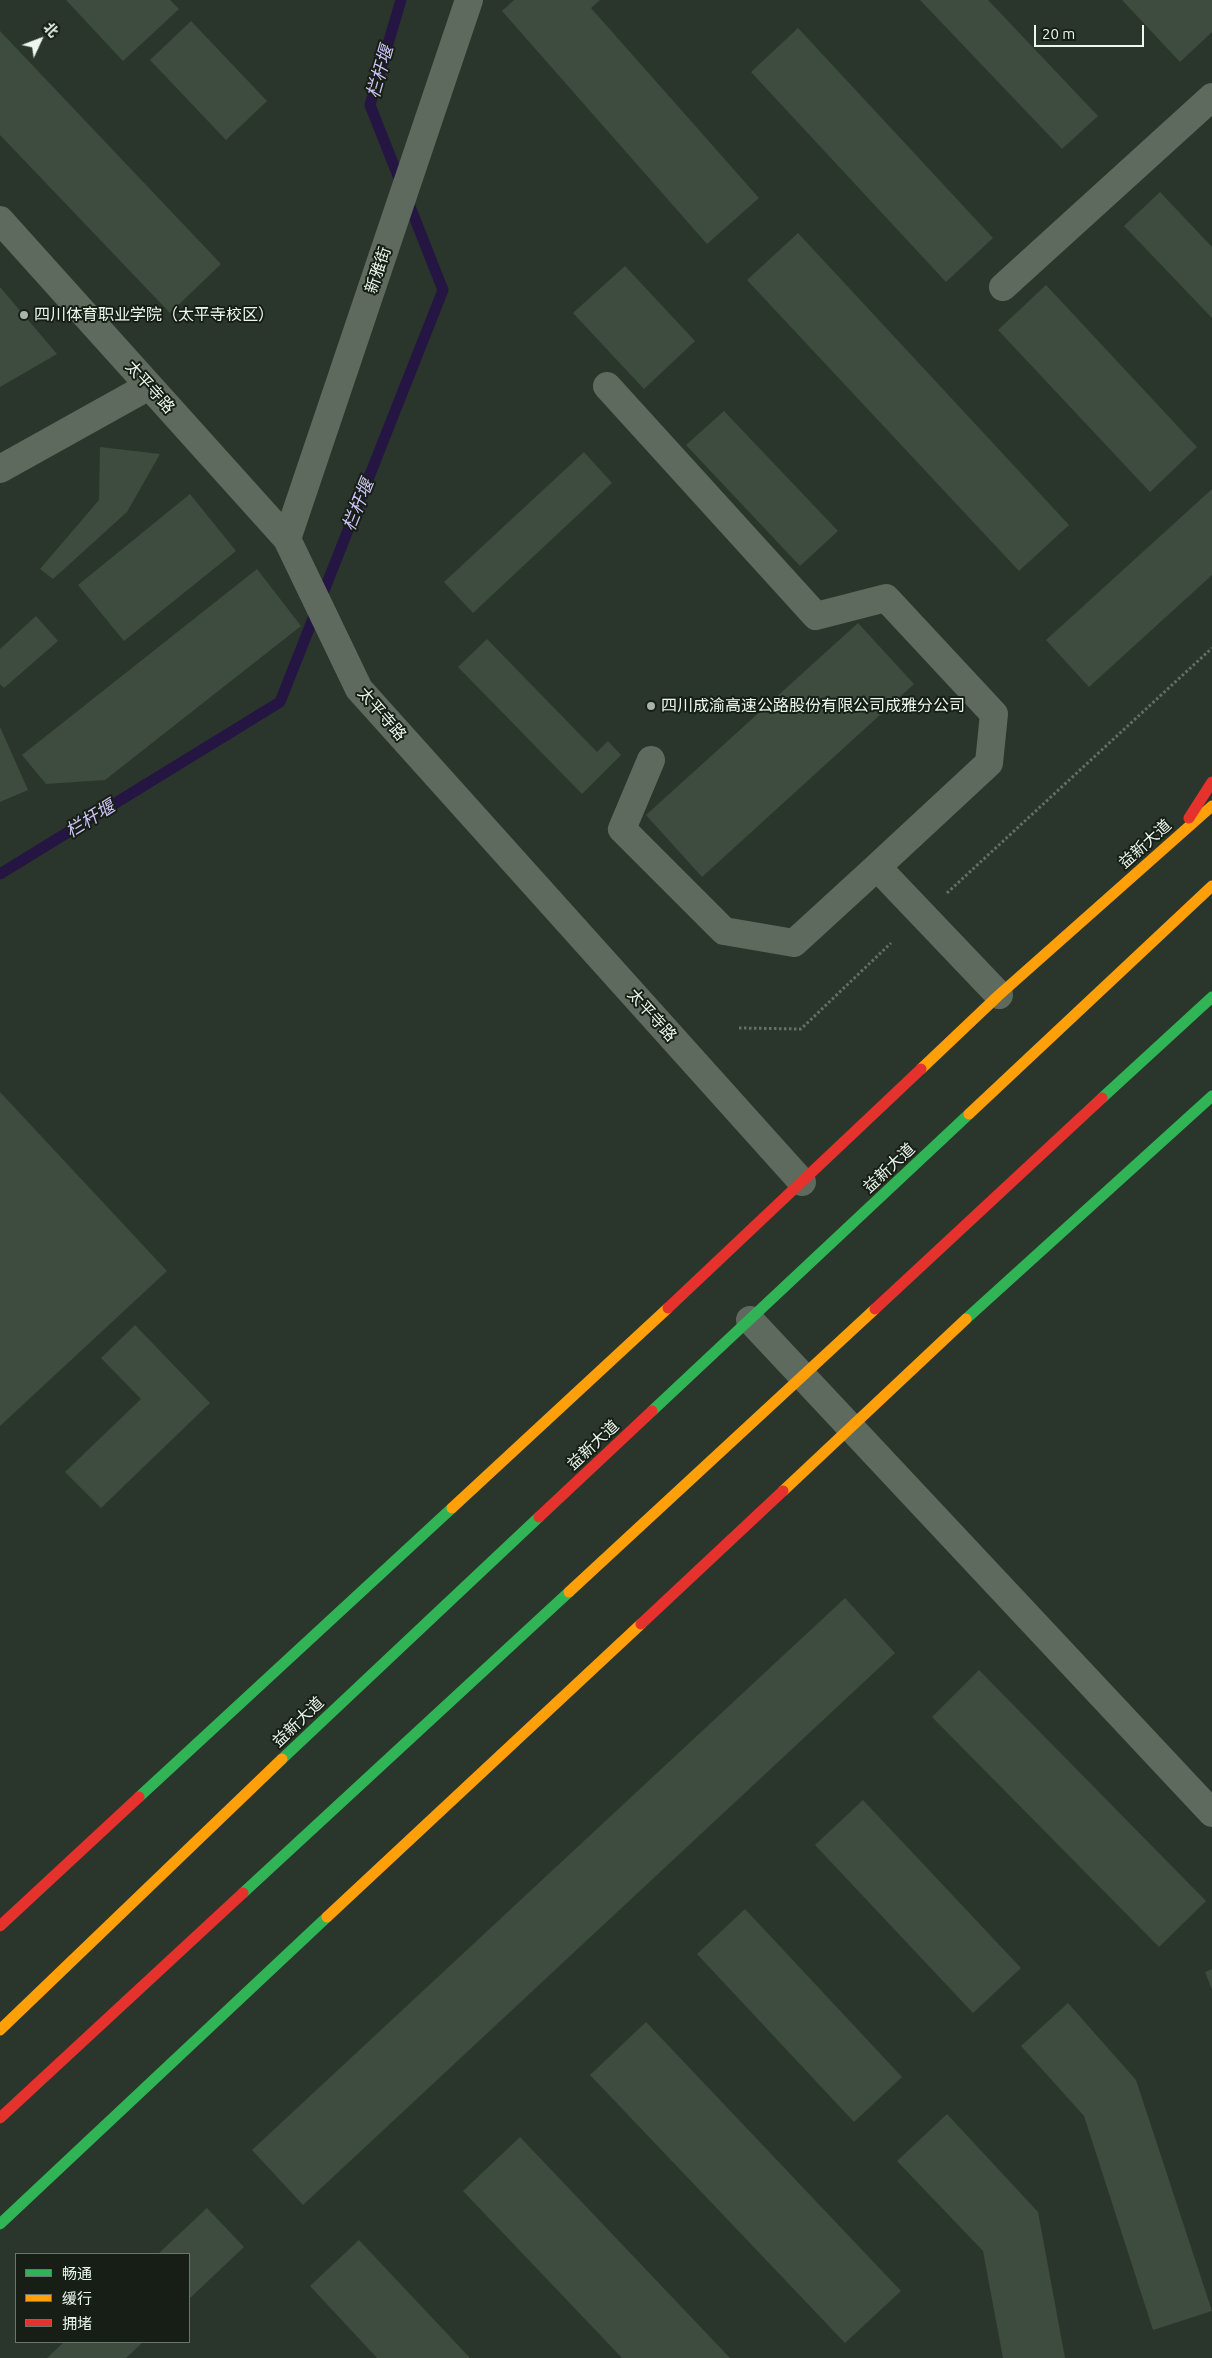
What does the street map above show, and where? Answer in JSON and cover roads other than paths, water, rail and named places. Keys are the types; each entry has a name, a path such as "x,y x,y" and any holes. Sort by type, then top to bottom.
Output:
{"main road":[{"path":"1177,837 1212,782"},
{"name":"益新大道","path":"0,1926 802,1182 999,996 1212,806"},
{"name":"益新大道","path":"0,2030 317,1726 1212,887"},
{"path":"0,2118 1212,997"},
{"path":"0,2224 1027,1262 1212,1096"}],"street":[{"name":"新雅街","path":"287,539 469,0"},
{"path":"1003,288 1212,97"},
{"name":"太平寺路","path":"0,220 287,539 359,689 802,1182"},
{"path":"0,470 149,386"},
{"path":"607,386 816,616 886,598 994,714 989,763 794,943 724,931 622,829 652,760"},
{"path":"877,867 999,996"},
{"path":"750,1320 1212,1812"}],"waterway":[{"name":"栏杆堰","path":"0,874 280,702 443,290 370,105 401,0"}],"place":[{"name":"四川体育职业学院（太平寺校区）","path":"24,315"},
{"name":"四川成渝高速公路股份有限公司成雅分公司","path":"651,706"}]}
